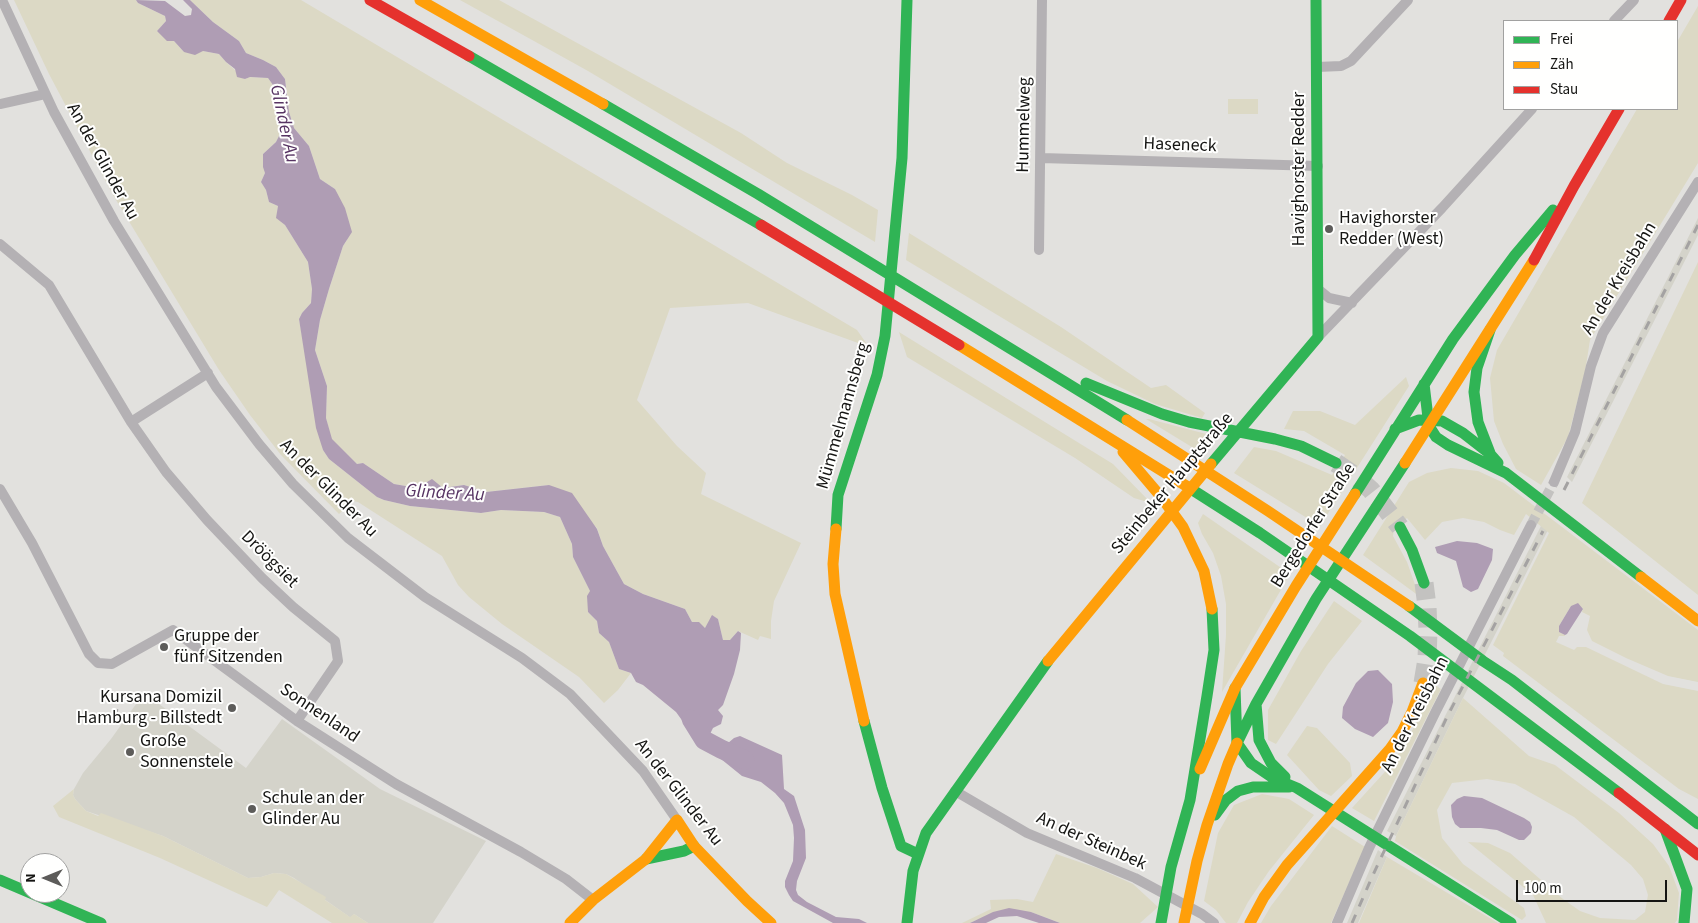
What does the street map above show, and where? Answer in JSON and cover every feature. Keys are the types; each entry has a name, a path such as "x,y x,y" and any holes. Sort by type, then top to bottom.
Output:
{"main road":[{"path":"370,0 532,91 825,263 1111,438 1260,533 1410,636 1664,827 1698,855"},
{"path":"420,0 758,194 1036,363 1268,510 1512,680 1698,824"},
{"name":"Mümmelmannsberg","path":"907,0 902,158 885,336 877,375 838,495 833,564 835,594 842,628 882,788 901,846 918,854"},
{"name":"Havighorster Redder","path":"1316,0 1318,337"},
{"path":"1670,20 1681,0"},
{"name":"Bergedorfer Straße","path":"1184,923 1208,824 1228,764 1256,704 1316,599 1531,265 1618,110"},
{"name":"Bergedorfer Straße","path":"1161,923 1168,881 1190,800 1206,754 1236,688 1296,586 1424,384 1490,287 1574,186"},
{"path":"1490,330 1478,362 1474,392 1478,422 1490,454"},
{"name":"Steinbeker Hauptstraße","path":"908,923 910,890 918,854 926,833 955,791 1047,663 1318,337"},
{"path":"1036,363 1162,414 1189,422 1301,446 1336,464"},
{"path":"1424,384 1430,422 1436,437 1506,473 1698,621"},
{"path":"1395,429 1410,422 1442,421 1456,427 1490,454 1506,473"},
{"path":"1111,438 1162,498 1183,527 1204,571 1209,593 1213,612 1214,650 1190,800"},
{"path":"1400,527 1419,567 1424,583"},
{"path":"1250,923 1264,897 1287,865 1390,749 1402,732 1423,683"},
{"path":"1236,688 1235,720 1237,743 1246,758 1273,778 1297,788"},
{"path":"1256,704 1257,731 1264,752 1278,771 1297,788 1511,923"},
{"path":"1208,824 1226,800 1238,791 1261,787 1281,786 1297,788"},
{"path":"1656,790 1690,802"},
{"path":"570,923 593,900 646,859 677,820"},
{"name":"An der Glinder Au","path":"677,820 694,846 771,923"},
{"path":"1664,827 1687,889 1686,919 1684,923"},
{"path":"646,859 684,851 694,846"},
{"path":"0,880 101,923"}],"street":[{"name":"An der Glinder Au","path":"2,0 45,94 114,221 216,387 259,444 287,477 348,538 425,597 522,658 570,694 643,771 677,820"},
{"name":"Hummelweg","path":"1039,250 1042,0"},
{"path":"1317,67 1341,66 1351,61 1408,0"},
{"path":"1615,20 1634,0"},
{"path":"0,104 45,94"},
{"name":"Steinbeker Hauptstraße","path":"1318,337 1442,208 1531,110"},
{"name":"Haseneck","path":"1041,158 1318,166"},
{"name":"An der Kreisbahn","path":"1554,482 1575,432 1591,366 1603,333 1698,182"},
{"name":"Dröögsiet","path":"3,246 49,285 130,422 166,472 262,578 293,607 335,641 338,661 297,721"},
{"path":"1318,288 1329,298 1352,303"},
{"path":"130,422 208,373"},
{"name":"Sonnenland","path":"0,488 32,543 88,654 98,663 112,664 173,630 297,721 394,783 521,852 593,900"},
{"name":"An der Kreisbahn","path":"1337,923 1372,841 1531,525"},
{"name":"An der Steinbek","path":"955,791 1027,833 1135,878 1202,914 1214,923"}],"shaded area":[{"path":"14,0 136,0 138,3 165,16 166,21 157,31 174,41 184,52 203,51 219,54 245,79 249,77 268,78 273,85 280,134 276,142 263,154 265,173 261,182 266,190 269,202 278,206 277,218 285,225 308,262 312,289 311,303 299,319 323,450 329,459 377,497 384,500 410,506 481,513 501,510 544,512 560,517 572,544 573,557 590,591 588,612 597,621 599,633 609,642 619,669 631,673 618,690 604,703 579,677 502,624 469,597 458,585 442,556 358,502 353,501 339,514 281,455 219,370 113,195 49,74"},
{"path":"190,0 301,0 857,330 869,347 748,303 670,308 637,400 677,446 706,473 701,494 801,543 774,601 771,639 760,636 758,640 738,631 730,640 723,640 718,619 713,616 705,628 692,622 685,609 643,594 624,584 603,546 597,528 549,485 486,492 464,485 443,488 417,488 394,484 363,463 357,464 331,439 326,418 327,386 315,350 320,320 329,289 343,246 347,240 335,189 320,179 309,146 294,128 289,112 285,79 276,67 246,53 239,41 213,22"},
{"path":"460,0 499,0 741,133 787,163 878,210 875,242 588,71"},
{"path":"1698,6 1698,163 1590,340 1585,372 1568,437 1541,485 1516,469 1494,421 1490,378 1497,350 1636,110 1678,110 1678,40"},
{"path":"1228,99 1258,99 1258,114 1228,114"},
{"path":"1698,218 1698,235 1572,482 1567,477"},
{"path":"909,233 1061,327 1151,388 1166,385 1205,413 1202,418 1155,404 1107,381 906,260"},
{"path":"1698,262 1698,595 1582,503"},
{"path":"899,332 1113,464 1151,503 1134,498 1075,458 907,357"},
{"path":"1406,377 1409,386 1320,526 1234,473 1254,447 1276,451 1332,475 1345,455 1304,431 1284,429 1293,411 1320,411 1355,425"},
{"path":"1146,419 1149,419 1214,436 1200,452"},
{"path":"1451,468 1478,471 1504,483 1698,630 1698,682 1668,676 1592,641 1587,630 1590,616 1582,612 1583,608 1571,606 1559,626 1559,632 1565,636 1559,636 1556,642 1574,650 1577,647 1586,647 1663,684 1698,691 1698,799 1679,789 1503,656 1504,653 1493,645 1549,533 1526,514 1514,535 1484,522 1463,518 1442,522 1425,540 1407,518 1394,528 1393,536 1407,562 1419,596 1363,555 1409,482 1427,473"},
{"path":"1203,514 1290,574 1222,692 1226,604 1221,576 1213,553 1198,523"},
{"path":"1545,518 1552,522 1396,836 1387,831"},
{"path":"1334,601 1362,621 1328,664 1276,744 1268,740 1268,710 1301,651"},
{"path":"1432,683 1441,689 1374,821 1352,808 1393,763 1420,717"},
{"name":"Schule an der Glinder Au","path":"144,693 246,768 282,719 380,789 486,841 433,923 368,923 354,914 351,918 286,874 274,873 248,878 163,836 86,811 75,799 73,795 74,789 83,773 111,739"},
{"path":"1463,698 1529,756 1555,765 1619,813 1653,844 1669,866 1679,893 1677,920 1675,923 1546,923 1533,895 1468,842 1488,843 1510,853 1563,899 1580,911 1600,918 1635,920 1645,912 1648,895 1643,879 1631,865 1574,817 1515,784 1487,779 1452,783 1437,810 1442,838 1463,864 1524,908 1526,916 1522,920 1395,841"},
{"path":"1307,726 1317,728 1350,763 1352,776 1331,796 1319,790 1287,755"},
{"path":"74,789 73,795 75,799 86,811 98,816 101,813 163,836 248,878 274,873 286,874 326,897 325,900 350,917 354,914 368,923 332,923 279,890 267,907 160,858 59,817 53,806"},
{"path":"1262,794 1289,799 1314,815 1269,871 1248,902 1237,923 1226,923 1216,910 1204,901 1218,833 1234,805"},
{"path":"1332,826 1365,847 1331,923 1261,923 1271,906"},
{"path":"1378,850 1387,857 1358,923 1347,923"},
{"path":"1056,854 1097,868 1133,884 1158,907 1140,923 1060,923 1031,912 962,923 991,909 990,900 1017,899 1033,902"},
{"path":"1387,857 1498,923 1359,923"}],"water":[{"path":"136,0 165,1 185,16 191,15 192,9 183,0 190,0 213,22 239,41 246,53 276,67 285,79 289,112 294,128 309,146 320,179 335,189 345,208 352,232 343,246 329,289 320,320 315,350 327,386 326,418 332,439 357,464 363,463 394,484 417,488 432,479 443,488 464,485 486,492 549,485 572,493 597,529 603,546 624,584 643,594 685,609 692,622 699,622 705,628 712,615 718,619 723,640 730,640 738,631 741,633 740,650 734,674 723,705 718,710 723,716 721,724 713,728 709,736 700,742 694,737 676,712 643,685 636,682 631,673 619,669 609,642 599,633 597,621 588,612 587,596 590,591 573,557 572,544 560,517 544,512 501,510 481,513 410,506 384,500 377,497 329,459 323,450 316,428 299,319 311,303 312,289 308,262 285,225 276,218 278,206 269,202 266,190 261,182 265,173 263,154 276,142 280,134 273,85 268,78 250,77 245,79 237,77 235,69 219,54 203,51 195,55 184,52 174,41 167,41 157,31 166,21 165,16 138,3"},
{"path":"1457,541 1477,543 1493,549 1492,560 1478,589 1471,592 1463,587 1456,561 1437,553 1435,547"},
{"path":"1578,603 1583,609 1567,634 1559,632 1559,626 1571,606"},
{"path":"1378,670 1392,684 1393,702 1388,723 1373,737 1355,729 1342,718 1343,707 1356,683 1368,671"},
{"path":"740,736 782,755 784,789 794,796 805,830 806,858 797,881 796,890 798,895 807,902 836,917 859,919 867,923 833,923 793,901 785,887 785,881 793,861 793,825 784,803 761,782 742,776 721,759 722,754 719,751 734,738"},
{"path":"1464,796 1482,798 1524,818 1530,822 1532,827 1531,833 1524,840 1519,840 1497,830 1460,828 1455,824 1452,817 1451,805 1457,799"},
{"path":"1009,908 1031,912 1060,923 1039,923 1017,916 999,917 986,923 970,923 993,912"}],"waterway":[{"name":"Glinder Au","path":"691,719 704,740 745,760"}],"tunnel":[{"path":"1336,463 1371,490 1400,527"},
{"path":"1531,525 1554,482"},
{"path":"1423,683 1427,659 1428,631 1424,583"}],"railway":[{"path":"1564,490 1698,225"},
{"path":"1352,923 1447,717 1543,531"}],"traffic: fast":[{"path":"836,529 838,495 877,375 885,336 902,158 907,0"},
{"path":"1211,464 1318,337 1316,0"},
{"path":"469,56 761,225"},
{"path":"603,104 758,194 1127,420"},
{"path":"1355,494 1453,339 1515,255 1553,210"},
{"path":"1490,330 1477,368 1474,392 1478,422 1490,453"},
{"path":"1086,383 1162,414 1189,422 1301,446 1336,463"},
{"path":"1424,384 1429,426 1436,437 1448,445 1506,473 1641,577"},
{"path":"1395,429 1419,420 1442,421 1463,433 1490,454 1498,463"},
{"path":"1237,743 1256,704 1316,599 1405,463"},
{"path":"1188,487 1260,533 1410,636 1619,793"},
{"path":"1400,527 1412,550 1424,583"},
{"path":"1409,606 1512,680 1698,824"},
{"path":"1161,923 1171,867 1190,800 1207,696 1214,650 1212,609"},
{"path":"907,923 913,871 926,833 1048,661"},
{"path":"1235,688 1237,743 1251,763 1273,778 1297,788 1511,923"},
{"path":"1256,704 1259,740 1271,763 1285,777"},
{"path":"864,721 882,788 901,846 918,854"},
{"path":"1215,815 1226,800 1238,791 1253,787 1289,787"},
{"path":"1665,829 1687,889 1684,923"},
{"path":"646,859 684,851 694,846"},
{"path":"0,880 101,923"}],"traffic: slow":[{"path":"420,0 603,104"},
{"path":"1405,463 1534,260"},
{"path":"959,345 1188,487"},
{"path":"1127,420 1268,511 1409,606"},
{"path":"1123,452 1162,498 1183,527 1204,571 1212,609"},
{"path":"1048,661 1211,464"},
{"path":"1200,769 1235,688 1296,586 1355,494"},
{"path":"836,529 833,564 835,594 864,721"},
{"path":"1641,577 1698,621"},
{"path":"1250,923 1264,897 1287,865 1390,749 1402,732 1423,683"},
{"path":"1184,923 1197,861 1207,825 1237,743"},
{"path":"570,923 593,900 646,859 677,820 694,846 771,923"}],"traffic: jam":[{"path":"370,0 469,56"},
{"path":"1670,20 1681,0"},
{"path":"1534,260 1618,110"},
{"path":"761,225 959,345"},
{"path":"1619,793 1698,855"}],"place":[{"name":"Havighorster Redder (West)","path":"1329,229"},
{"name":"Gruppe der fünf Sitzenden","path":"164,647"},
{"name":"Kursana Domizil Hamburg - Billstedt","path":"232,708"},
{"name":"Große Sonnenstele","path":"130,752"},
{"name":"Schule an der Glinder Au","path":"252,809"}]}
